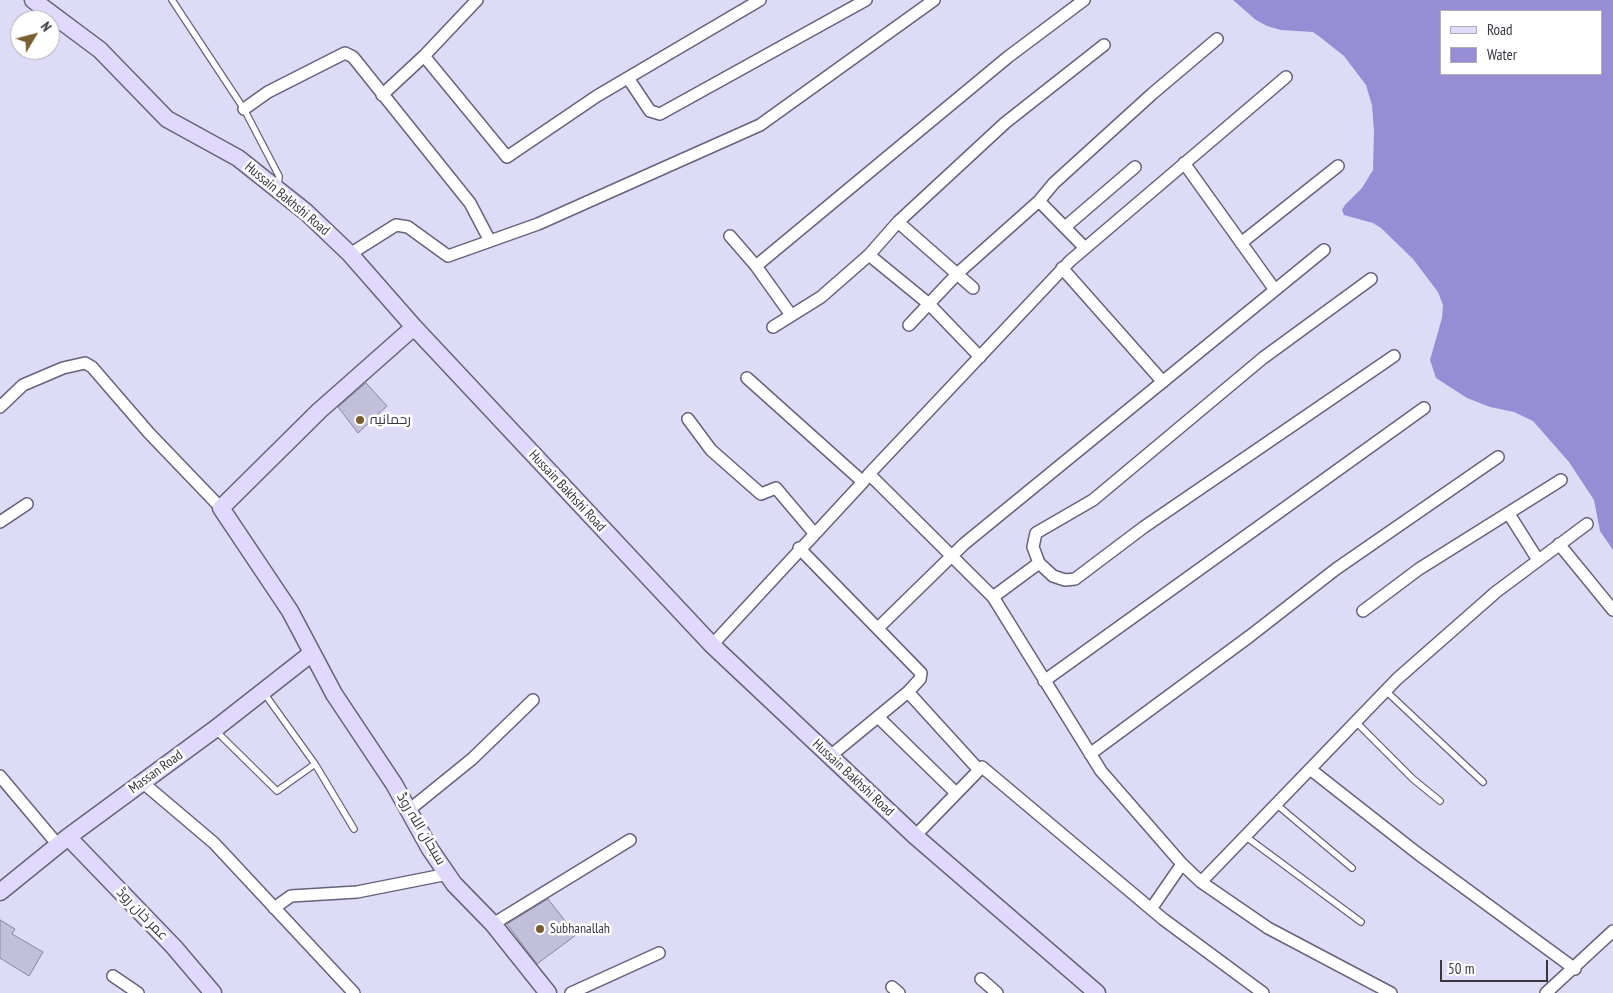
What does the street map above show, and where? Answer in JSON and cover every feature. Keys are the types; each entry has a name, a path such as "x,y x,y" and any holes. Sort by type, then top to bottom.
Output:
{"street":[{"name":"Hussain Bakhshi Road","path":"33,0 100,50 167,119 238,158 278,188 350,254 414,327 712,645 915,836 1097,993"},
{"path":"382,95 424,56 477,0"},
{"path":"424,56 507,158 597,96 760,0"},
{"path":"628,78 650,111 660,114 866,0"},
{"path":"350,254 396,225 408,227 448,256 538,224 754,128 934,0"},
{"path":"756,266 1008,57 1084,0"},
{"path":"909,325 958,273 1039,200 1054,183 1217,39"},
{"path":"773,326 821,297 869,255 898,222 1006,123 1104,44"},
{"path":"244,109 268,92 345,54 353,57 470,203 490,242"},
{"path":"712,645 799,548 1062,268 1286,77"},
{"path":"1184,163 1274,290"},
{"path":"1240,243 1338,166"},
{"path":"1065,226 1135,167"},
{"path":"1039,200 1085,248"},
{"path":"898,222 973,288"},
{"path":"730,236 756,266 791,315"},
{"path":"878,628 952,556 1324,250"},
{"path":"869,255 929,304 980,357"},
{"path":"1062,268 1163,382"},
{"path":"1371,279 1263,358 1093,500 1036,533 1033,548 1038,563 1053,576 1065,580 1074,580 1144,526 1394,356"},
{"path":"0,407 23,385 63,368 86,364 92,367 148,433 221,508 319,411 414,327"},
{"path":"746,378 866,478 952,556 993,597 1101,771 1182,864 1201,882 1268,928 1391,993"},
{"path":"1044,681 1424,408"},
{"path":"688,419 711,450 761,494 776,488 814,533"},
{"path":"1090,754 1250,636 1336,569 1498,457"},
{"path":"1363,611 1419,569 1561,480"},
{"path":"0,522 27,504"},
{"name":"سبحان اللہ روڈ","path":"221,508 290,611 334,694 409,810 430,849 454,884 493,924 548,993"},
{"path":"1509,514 1538,560"},
{"path":"1201,882 1386,691 1496,592 1587,524"},
{"path":"1559,544 1613,610"},
{"path":"799,548 920,670 920,679 908,692 879,718 829,757"},
{"path":"993,597 1038,563"},
{"name":"Massan Road","path":"0,892 63,841 215,729 312,652"},
{"path":"908,692 979,770"},
{"path":"409,810 472,759 533,700"},
{"path":"879,718 956,793"},
{"path":"915,836 982,767 1151,909 1263,993"},
{"path":"1310,769 1417,853 1575,969"},
{"path":"0,776 63,841"},
{"path":"142,782 214,843 354,993"},
{"path":"493,924 630,840"},
{"name":"عمر خان روڈ","path":"63,841 174,947 213,993"},
{"path":"1151,909 1182,864"},
{"path":"274,908 291,896 357,892 448,874"},
{"path":"1546,993 1575,969 1613,931"},
{"path":"571,993 659,953"},
{"path":"113,976 138,993"},
{"path":"981,979 997,993"}],"lane":[{"path":"172,0 244,109 279,176 278,188"},
{"path":"263,691 315,764 354,829"},
{"path":"1386,691 1483,782"},
{"path":"1356,722 1413,779 1440,801"},
{"path":"215,729 277,791 315,764"},
{"path":"1276,804 1352,868"},
{"path":"1245,836 1361,922"}],"water":[{"path":"1233,0 1613,0 1613,550 1600,531 1594,500 1569,462 1533,421 1514,412 1490,407 1467,398 1436,378 1430,360 1442,318 1443,305 1438,292 1413,259 1381,228 1373,223 1344,215 1342,210 1362,188 1373,170 1374,131 1372,105 1366,85 1344,56 1313,32 1281,30 1256,20"}],"building":[{"name":"رحمانیہ","path":"366,383 387,406 358,433 338,407"},
{"name":"Subhanallah","path":"548,899 576,935 537,964 507,924"},
{"path":"0,920 15,929 12,934 43,952 29,976 0,958"}],"place":[{"name":"رحمانیہ","path":"360,420"},
{"name":"Subhanallah","path":"540,929"}]}
